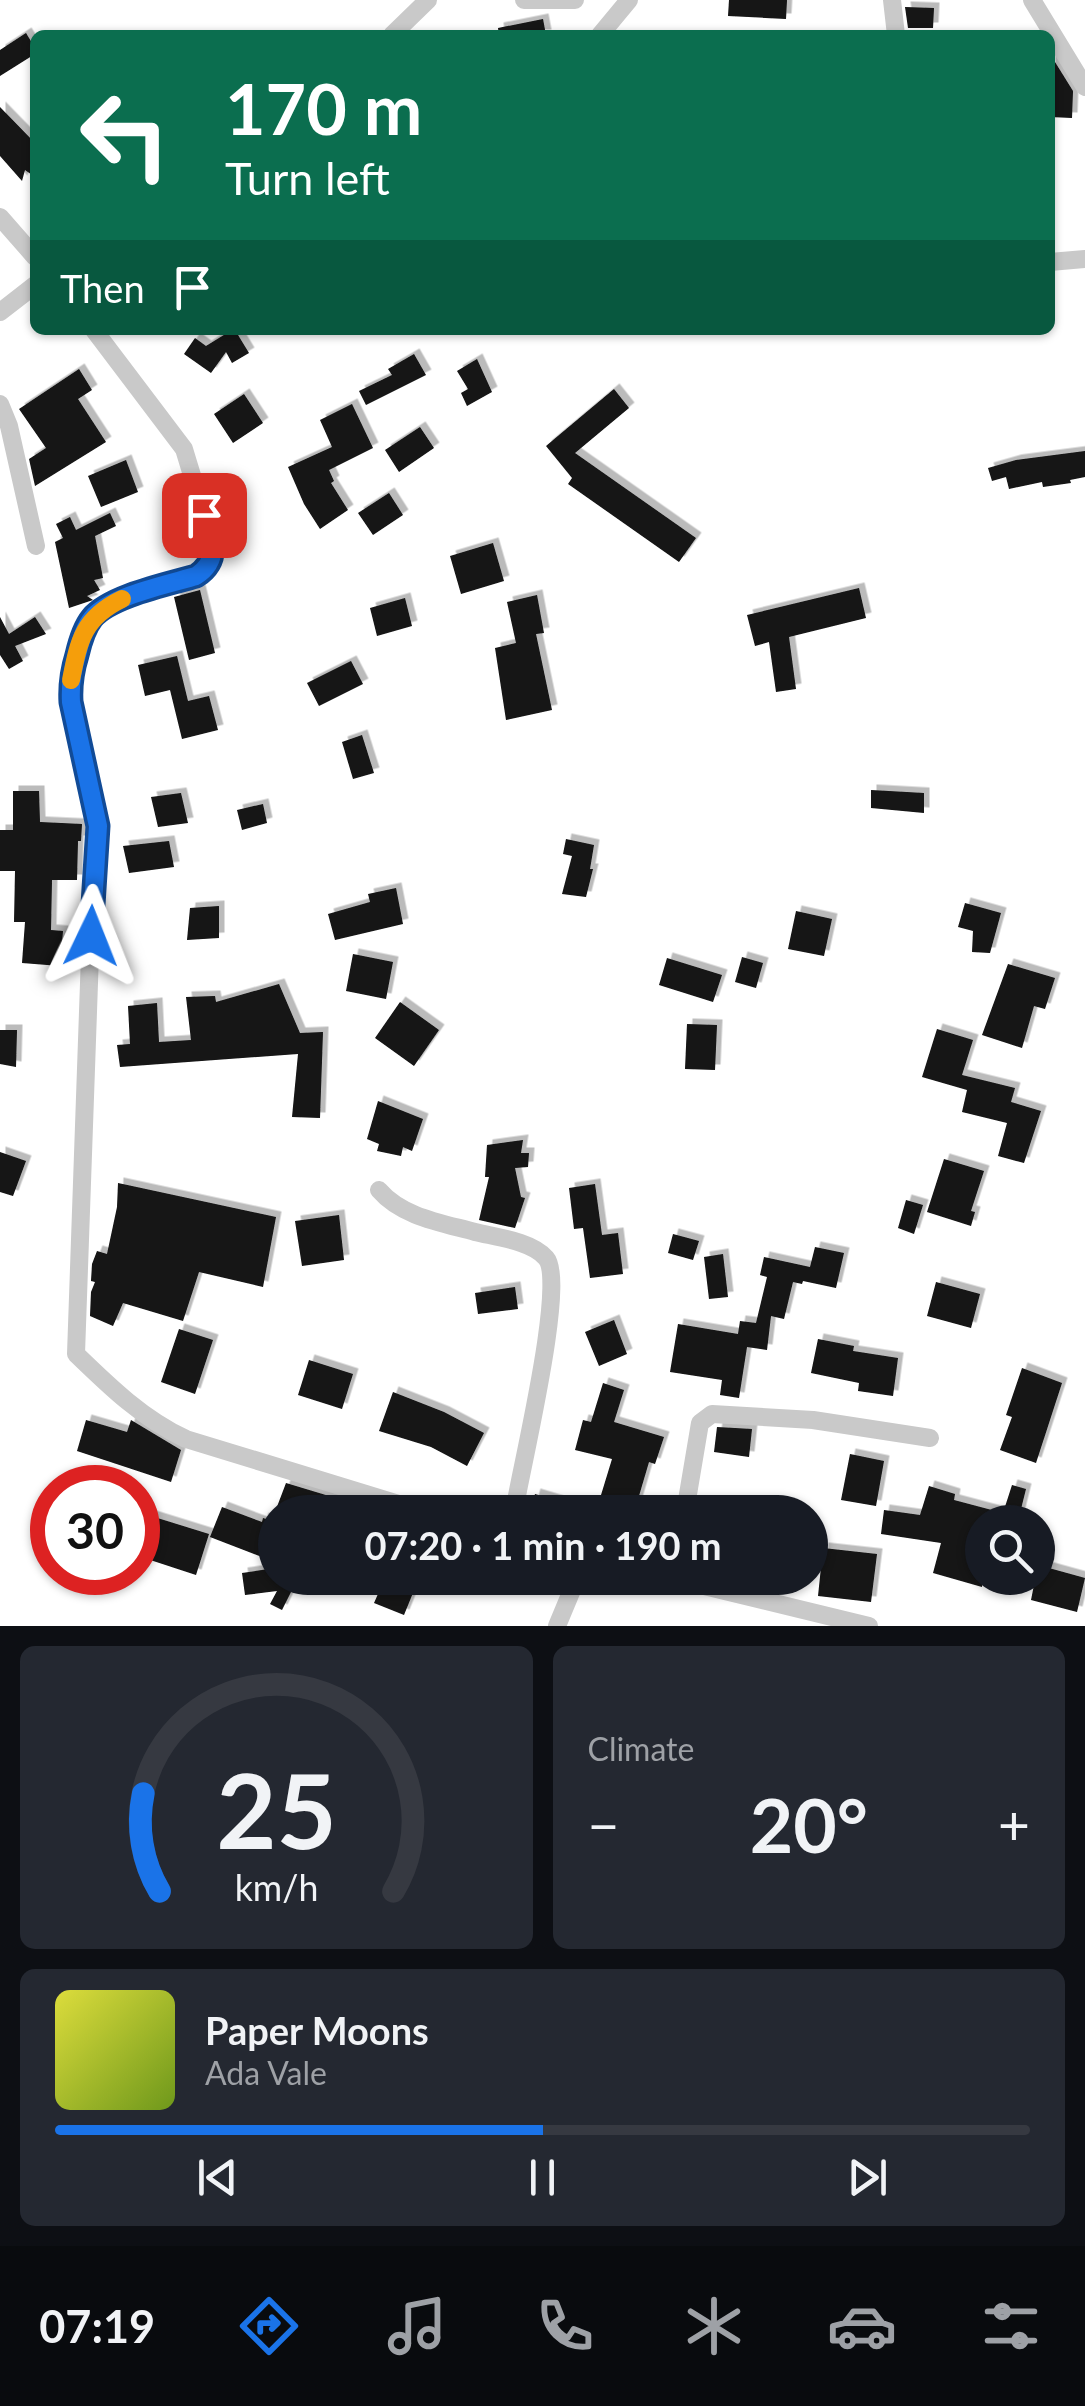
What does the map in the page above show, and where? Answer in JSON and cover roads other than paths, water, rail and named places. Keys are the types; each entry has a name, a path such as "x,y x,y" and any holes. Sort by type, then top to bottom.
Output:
{"street":[{"path":"397,30 428,0"},
{"path":"524,0 575,0"},
{"path":"604,30 629,0"},
{"path":"892,0 895,30"},
{"path":"1032,0 1050,30"},
{"path":"1055,38 1085,87"},
{"path":"0,216 30,251"},
{"path":"1055,262 1085,259"},
{"path":"0,312 30,289"},
{"path":"98,335 184,448 214,548 206,570 196,576 120,600 96,613 81,639 70,686 74,722 95,807 98,844 93,869 76,1354 112,1389 160,1426 371,1495"},
{"path":"0,404 9,426 36,546"},
{"path":"378,1190 398,1206 420,1216 534,1249 550,1262 549,1324 517,1495"},
{"path":"687,1495 700,1424 712,1414 812,1420 930,1438"},
{"path":"558,1626 570,1595"},
{"path":"742,1595 869,1626"}]}
